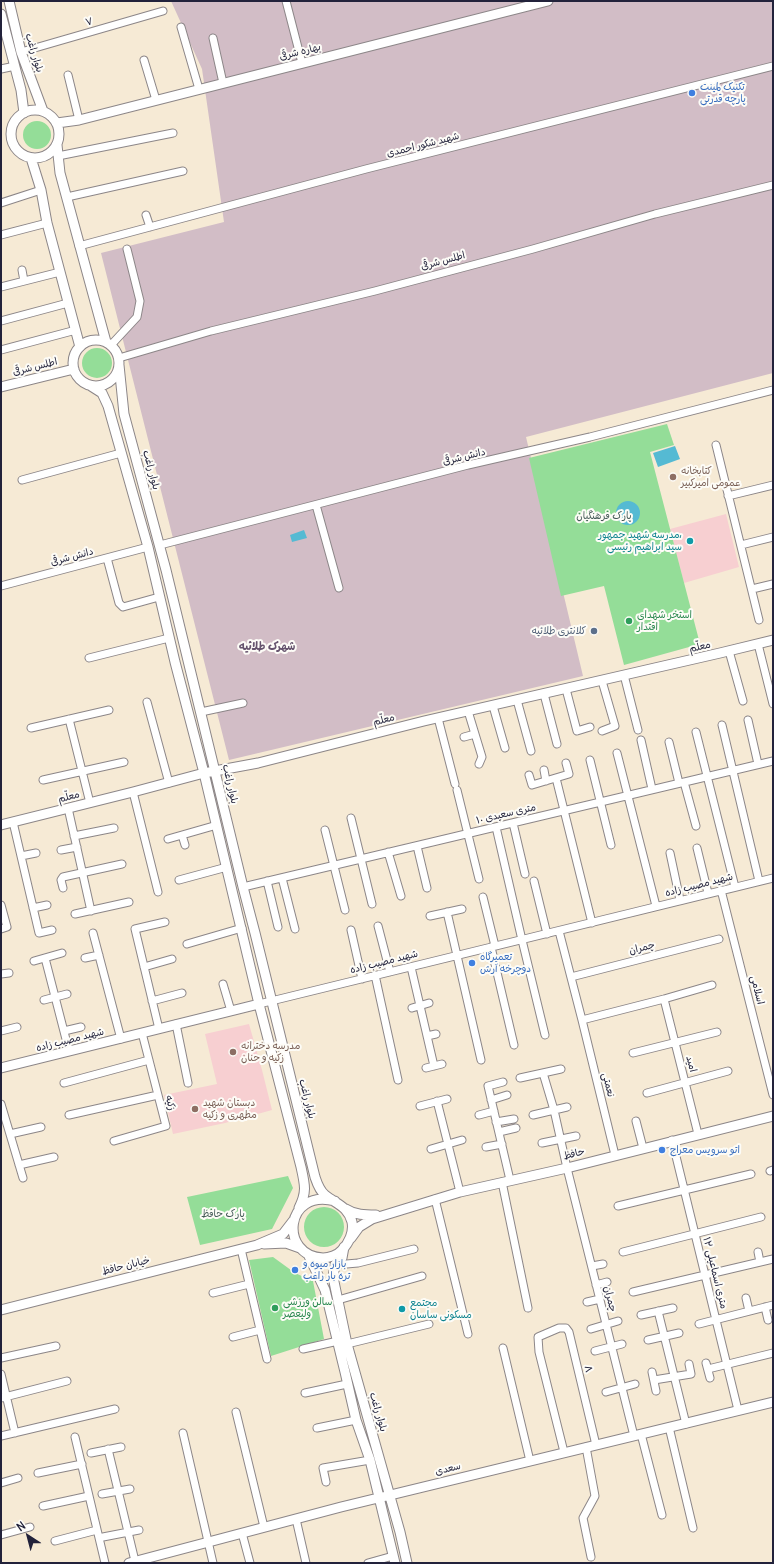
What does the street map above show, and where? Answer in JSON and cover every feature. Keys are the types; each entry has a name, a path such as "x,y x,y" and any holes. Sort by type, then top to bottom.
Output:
{"street":[{"name":"بلوار راغب","path":"9,1 21,52 43,111"},
{"path":"286,1 302,63"},
{"name":"بهاره شرقی","path":"57,123 79,120 548,1"},
{"name":"۷","path":"21,52 163,11"},
{"path":"1,14 21,90 24,113"},
{"path":"181,27 199,89"},
{"path":"213,38 223,83"},
{"path":"144,60 156,100"},
{"path":"1,69 15,66"},
{"name":"شهید شکور احمدی","path":"79,246 359,171 773,66"},
{"path":"68,75 79,120"},
{"path":"30,110 43,111 49,114 57,123 60,130 60,138 57,145 53,151 46,156 31,158 23,156 17,151 13,144 11,136 14,123 24,113 30,110"},
{"path":"58,156 172,133"},
{"path":"1,139 11,136"},
{"path":"57,145 60,173 79,246 108,344"},
{"path":"31,158 41,190 47,224 80,347"},
{"path":"67,197 183,171"},
{"name":"اطلس شرقی","path":"119,362 211,331 533,249 655,214 773,185"},
{"path":"1,203 41,190"},
{"path":"146,216 150,227"},
{"path":"1,235 47,224"},
{"path":"108,344 137,317 140,301 127,249"},
{"path":"22,270 24,281"},
{"path":"1,288 60,272"},
{"path":"1,321 68,303"},
{"path":"1,350 76,330"},
{"path":"91,386 106,384 113,379 117,373 119,362 116,351 108,344 92,340 80,347 74,357 74,369 80,379 91,386 102,393 107,402 148,547 169,638 217,825 259,1004 306,1187 305,1194 294,1220 292,1230 300,1248 308,1254 326,1258 336,1255 343,1249 352,1233 352,1223 349,1214 343,1206 334,1200 325,1198 315,1199 305,1203 299,1209"},
{"name":"بلوار راغب","path":"119,362 124,414 160,545 315,1177 322,1192 334,1200"},
{"name":"اطلس شرقی","path":"1,387 74,369"},
{"name":"دانش شرقی","path":"160,545 460,467 605,433 773,390"},
{"path":"716,445 760,620"},
{"path":"22,480 121,453"},
{"path":"728,496 773,485"},
{"path":"316,505 339,588"},
{"path":"741,544 773,537"},
{"name":"دانش شرقی","path":"1,586 148,547"},
{"path":"107,558 119,603 123,607 159,597"},
{"path":"752,588 773,584"},
{"path":"89,658 169,638"},
{"name":"معلّم","path":"1,825 204,773 266,761 438,718 773,640"},
{"path":"758,644 773,704"},
{"path":"729,651 744,701"},
{"path":"624,675 638,730"},
{"path":"602,681 615,726 602,731"},
{"path":"566,689 577,731 590,727"},
{"path":"544,694 557,744"},
{"path":"518,700 531,751"},
{"path":"147,702 169,783"},
{"path":"201,712 243,703"},
{"path":"493,706 505,748"},
{"path":"31,728 109,710"},
{"path":"468,711 482,757 479,764"},
{"path":"438,718 479,879"},
{"path":"69,719 90,803"},
{"path":"748,720 758,764"},
{"path":"722,725 759,881"},
{"path":"696,732 734,887"},
{"path":"464,737 475,734"},
{"path":"641,740 652,789"},
{"path":"669,742 696,826"},
{"path":"617,754 656,906"},
{"path":"590,760 611,845"},
{"name":"۱۰ متری سعیدی","path":"243,887 773,760"},
{"path":"43,780 124,762"},
{"path":"529,775 532,785 569,774 566,763"},
{"path":"544,770 546,781"},
{"path":"556,778 592,923"},
{"path":"133,792 158,892"},
{"path":"68,808 91,911"},
{"path":"351,818 372,904"},
{"path":"13,822 39,933 52,930"},
{"path":"513,823 525,874"},
{"path":"168,839 217,825"},
{"path":"496,827 545,1035"},
{"path":"74,836 114,828"},
{"path":"325,830 345,910"},
{"path":"182,835 184,845"},
{"path":"417,846 427,888"},
{"path":"61,850 77,847"},
{"path":"697,848 708,893"},
{"path":"388,852 400,896"},
{"path":"21,856 36,853"},
{"path":"670,853 680,900"},
{"path":"63,888 60,880 63,877 122,864"},
{"path":"179,880 227,867"},
{"path":"282,878 295,929"},
{"name":"شهید مصیب زاده","path":"1,1068 773,878"},
{"path":"267,882 278,927"},
{"path":"534,882 547,934"},
{"name":"اسلامی","path":"721,890 773,1094"},
{"path":"483,897 514,1045"},
{"path":"75,914 129,902"},
{"path":"1,905 4,928"},
{"path":"33,908 47,905"},
{"path":"430,916 462,908"},
{"path":"447,912 481,1060"},
{"path":"159,1029 135,929 165,922"},
{"path":"378,926 390,972"},
{"path":"187,944 242,928"},
{"path":"351,930 362,979"},
{"name":"نعمتی","path":"559,931 615,1155"},
{"path":"93,933 121,1039"},
{"name":"چمران","path":"571,976 719,939"},
{"path":"34,961 62,953"},
{"path":"85,958 99,955"},
{"path":"45,958 69,1051"},
{"path":"144,967 172,959"},
{"path":"410,967 434,1066"},
{"path":"1,974 9,973"},
{"path":"375,975 398,1080"},
{"path":"223,984 231,1012"},
{"path":"582,1020 712,985"},
{"path":"152,1001 182,993"},
{"path":"44,1000 67,994"},
{"name":"امید","path":"664,999 698,1134"},
{"path":"412,1008 429,1003"},
{"path":"176,1024 188,1083"},
{"path":"1,1031 17,1027"},
{"path":"64,1031 81,1027"},
{"path":"633,1053 717,1032"},
{"name":"زکیه","path":"114,1141 166,1126 142,1033"},
{"path":"427,1036 436,1034"},
{"path":"64,1083 149,1060"},
{"path":"426,1068 442,1064"},
{"path":"520,1078 561,1070"},
{"path":"647,1093 728,1072"},
{"path":"543,1073 554,1110 567,1168"},
{"path":"503,1082 488,1086 502,1144 506,1181 528,1308"},
{"path":"69,1115 158,1095"},
{"path":"491,1100 507,1095"},
{"path":"420,1106 446,1099"},
{"path":"438,1101 460,1192"},
{"path":"1,1104 23,1178"},
{"path":"532,1115 567,1107"},
{"path":"479,1114 494,1111"},
{"name":"حافظ","path":"347,1243 355,1231 365,1222 381,1215 460,1192 567,1168 672,1140 773,1116"},
{"path":"496,1122 514,1119"},
{"path":"636,1121 643,1148"},
{"path":"10,1134 41,1127"},
{"path":"499,1132 516,1128"},
{"path":"542,1143 576,1136"},
{"path":"431,1149 462,1140"},
{"name":"۱۲ متری اسماعیلی","path":"672,1140 738,1410"},
{"path":"486,1148 502,1144"},
{"path":"19,1165 54,1157"},
{"name":"چمران","path":"567,1168 622,1388 662,1515"},
{"path":"618,1206 751,1174"},
{"path":"435,1199 468,1334"},
{"name":"حافظ","path":"343,1206 353,1213 362,1215 381,1215"},
{"path":"622,1252 761,1217"},
{"name":"خیابان حافظ","path":"1,1310 257,1245 283,1234 294,1220"},
{"name":"خیابان حافظ","path":"257,1245 286,1243 300,1248"},
{"path":"334,1265 342,1258 347,1243"},
{"path":"241,1249 267,1359"},
{"path":"334,1265 358,1263 414,1249"},
{"path":"758,1252 760,1262"},
{"path":"308,1254 325,1290 356,1420 370,1460 394,1560 368,1563"},
{"path":"633,1292 773,1259"},
{"path":"592,1266 603,1264"},
{"name":"بلوار راغب","path":"334,1265 333,1277 347,1344 407,1563"},
{"path":"338,1300 422,1276"},
{"path":"596,1285 607,1282"},
{"path":"213,1293 249,1284"},
{"path":"746,1298 749,1311"},
{"path":"587,1302 600,1299"},
{"path":"699,1324 773,1305"},
{"path":"764,1307 768,1320"},
{"path":"641,1315 673,1308"},
{"path":"658,1311 686,1424"},
{"path":"591,1329 618,1321"},
{"path":"347,1344 429,1324"},
{"name":"۸","path":"564,1452 540,1352 538,1337 559,1328 566,1328 569,1332 596,1445"},
{"path":"233,1336 260,1330"},
{"path":"648,1340 679,1333"},
{"path":"304,1349 338,1341"},
{"path":"595,1351 622,1344"},
{"path":"1,1358 56,1346"},
{"path":"503,1348 530,1461"},
{"path":"710,1378 707,1366 727,1365 773,1353"},
{"path":"654,1380 691,1374 689,1364"},
{"path":"652,1372 656,1391"},
{"path":"1,1374 4,1398 15,1433"},
{"path":"4,1398 67,1382"},
{"path":"305,1393 347,1384"},
{"path":"606,1392 635,1384"},
{"name":"سعدی","path":"132,1562 379,1497 773,1402"},
{"path":"1,1436 114,1409"},
{"path":"236,1412 264,1527"},
{"path":"317,1428 356,1420"},
{"path":"669,1427 693,1528"},
{"path":"183,1433 213,1563"},
{"path":"75,1437 105,1563"},
{"path":"91,1453 121,1447"},
{"path":"586,1447 595,1496 583,1518 591,1557"},
{"path":"108,1449 128,1532 132,1562"},
{"path":"326,1482 323,1468 370,1460"},
{"path":"38,1473 82,1464"},
{"path":"1,1484 18,1478"},
{"path":"102,1494 130,1489"},
{"path":"43,1506 90,1496"},
{"path":"296,1519 306,1563"},
{"path":"1,1535 30,1527"},
{"path":"55,1541 98,1530"},
{"path":"103,1537 139,1530"},
{"path":"242,1533 250,1563"}],"shaded area":[{"path":"171,1 773,1 773,373 526,437 583,676 229,760 101,253 224,222 202,69"},
{"path":"726,514 739,567 684,583 670,529"},
{"path":"249,1024 272,1110 225,1123 173,1134 164,1095 217,1084 205,1034"}],"green space":[{"path":"37,121 47,125 51,135 47,145 37,149 27,145 23,135 27,125"},
{"path":"97,348 108,352 112,363 108,374 97,378 86,374 82,363 86,352"},
{"name":"پارک فرهنگیان","path":"667,424 674,445 650,452 700,644 624,665 604,586 561,596 529,458"},
{"name":"پارک حافظ","path":"288,1176 293,1188 272,1229 200,1245 187,1197"},
{"path":"328,1207 335,1210 341,1216 344,1227 343,1235 335,1244 328,1247 320,1247 313,1244 305,1235 304,1223 307,1216 316,1208"},
{"path":"273,1257 295,1273 313,1281 324,1339 271,1356 249,1260"}],"water":[{"path":"675,446 680,459 658,467 653,453"},
{"path":"628,501 637,504 640,513 637,522 628,525 619,522 616,513 619,504"},
{"path":"304,530 307,538 292,542 290,535"}],"place":[{"name":"تکنیک لمینت پارچه قدرتی","path":"692,93"},
{"name":"کتابخانه عمومی امیرکبیر","path":"673,477"},
{"name":"مدرسه شهید جمهور، سید ابراهیم رئیسی","path":"690,541"},
{"name":"استخر شهدای اقتدار","path":"629,621"},
{"name":"کلانتری طلائیه","path":"594,631"},
{"name":"تعمیرگاه دوچرخه آرش","path":"472,963"},
{"name":"مدرسه دخترانه زکیه و حنان","path":"233,1052"},
{"name":"دبستان شهید مطهری و زکیه","path":"195,1109"},
{"name":"اتو سرویس معراج","path":"662,1150"},
{"name":"بازار میوه و تره بار راغب","path":"295,1270"},
{"name":"سالن ورزشی ولیعصر","path":"275,1308"},
{"name":"مجتمع مسکونی ساسان","path":"402,1309"}],"district":[{"name":"شهرک طلائیه","path":"267,647"}]}
